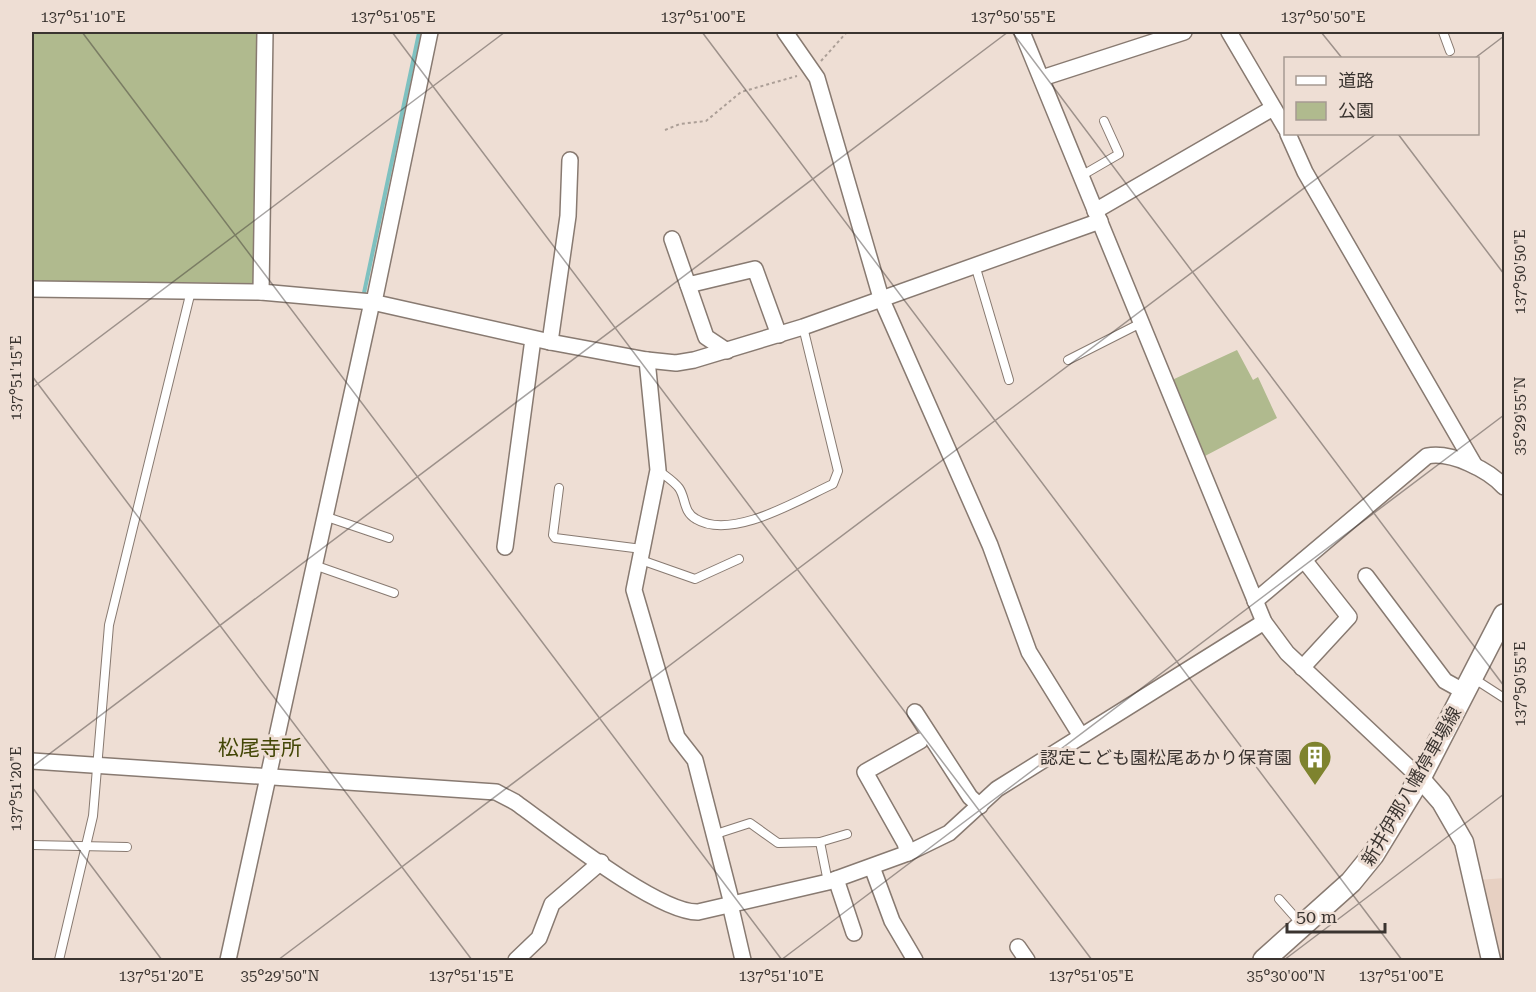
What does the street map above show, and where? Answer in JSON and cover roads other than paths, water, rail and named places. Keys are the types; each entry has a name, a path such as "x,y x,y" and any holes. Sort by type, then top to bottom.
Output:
{"main road":[{"name":"新井伊那八幡停車場線","path":"1264,960 1361,870 1420,778 1504,615"}],"street":[{"path":"261,292 265,32"},
{"path":"228,960 430,32"},
{"path":"785,32 817,78 881,298 990,545 1029,652 1081,736"},
{"path":"1022,32 1264,622 1287,654 1420,778 1441,802 1464,842 1491,960"},
{"path":"1042,78 1179,32"},
{"path":"1229,32 1284,126"},
{"path":"32,289 261,292 373,302 533,339 647,360 685,362 803,327 975,265 1098,216 1273,108"},
{"path":"1288,135 1305,172 1475,466"},
{"path":"550,342 568,216 570,160"},
{"path":"672,239 706,338 727,351"},
{"path":"688,285 755,269 778,334"},
{"path":"505,547 533,339"},
{"path":"647,360 658,470 634,590 677,737 695,760 716,834 743,960"},
{"path":"1255,601 1427,456 1440,456 1475,466 1492,473 1504,486"},
{"path":"1302,668 1349,617 1304,560"},
{"path":"1366,576 1444,681 1469,685"},
{"path":"32,761 267,779 496,792 515,802 644,892 681,909 698,912 832,880 908,853 949,833 998,789 1264,622"},
{"path":"915,712 970,797 980,806"},
{"path":"908,853 905,843 865,772 920,741"},
{"path":"516,960 539,938 552,904 601,862"},
{"path":"872,867 892,921 915,960"},
{"path":"832,880 854,933"},
{"path":"1018,947 1027,960"}],"lane":[{"path":"1443,32 1450,51"},
{"path":"1081,176 1119,154 1104,122"},
{"path":"975,265 1009,380"},
{"path":"58,960 93,816 110,625 191,291"},
{"path":"1068,360 1141,323"},
{"path":"658,470 679,488 686,510 696,520 726,526 769,514 834,484 838,471 803,327"},
{"path":"559,488 553,536 555,538 641,554 694,579 739,559"},
{"path":"324,516 389,538"},
{"path":"314,565 394,593"},
{"path":"1469,685 1504,698"},
{"path":"716,834 750,823 778,843 820,842 847,834"},
{"path":"820,842 832,880"},
{"path":"32,846 127,847"},
{"path":"1279,899 1303,926"}],"waterway":[{"path":"364,293 419,33"}],"place":[{"name":"認定こども園松尾あかり保育園","path":"1315,786"}],"district":[{"name":"松尾寺所","path":"260,748"}]}
